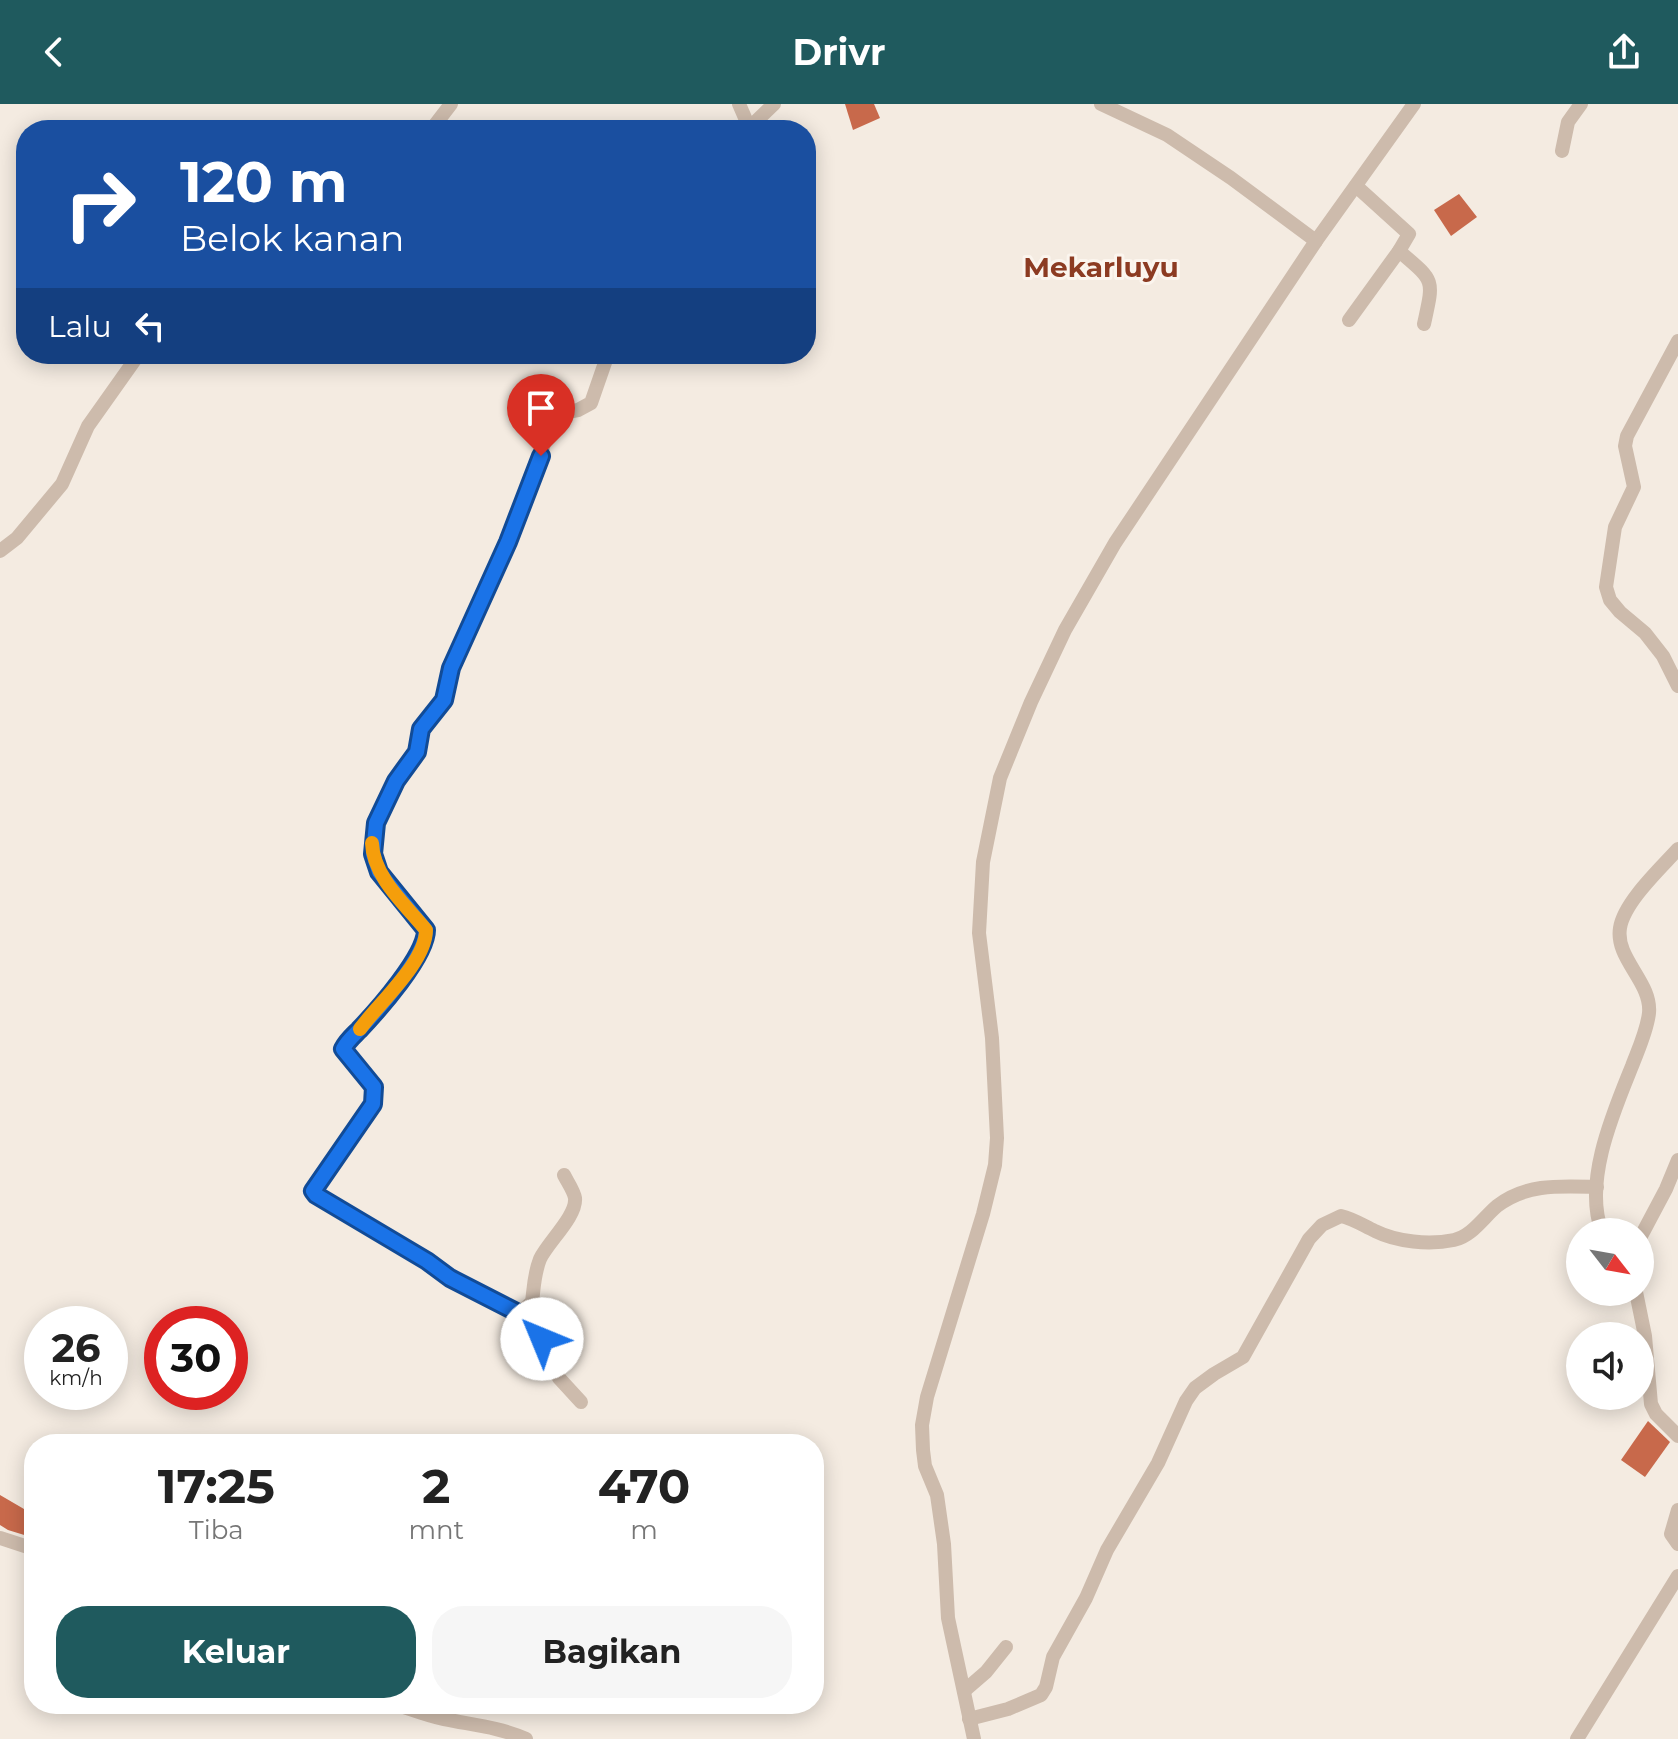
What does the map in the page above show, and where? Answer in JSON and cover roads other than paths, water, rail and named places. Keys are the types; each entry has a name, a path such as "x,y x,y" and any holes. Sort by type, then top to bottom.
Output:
{"street":[{"path":"439,120 451,104"},
{"path":"757,120 774,104"},
{"path":"1101,104 1167,135 1316,241"},
{"path":"974,1739 948,1618 944,1544 937,1495 925,1466 922,1425 927,1397 995,1165 997,1138 992,1038 979,933 983,862 1000,778 1065,630 1115,543 1316,241 1414,104"},
{"path":"1562,151 1568,122 1581,104"},
{"path":"1349,320 1408,238 1408,231 1356,186"},
{"path":"1399,251 1430,279 1432,289 1424,324"},
{"path":"1678,341 1627,436 1625,446 1634,487 1615,527 1606,587 1610,600 1645,633 1663,656 1678,686"},
{"path":"0,551 17,538 52,499 69,473 88,426 132,364"},
{"path":"581,1402 559,1378 536,1326 450,1278 313,1191 373,1104 374,1087 343,1049 404,976 424,945 427,934 379,872 373,854 376,823 396,781 417,752 421,729 444,700 451,668 508,542 539,463 550,420 557,414 578,410 591,403 605,364"},
{"path":"1598,1218 1597,1187 1608,1122 1650,1012 1646,989 1624,950 1620,927 1624,915 1642,889 1678,849"},
{"path":"1651,1218 1678,1160"},
{"path":"519,1314 532,1302 533,1279 541,1258 564,1225 575,1202 564,1175"},
{"path":"969,1719 1008,1709 1041,1695 1053,1657 1086,1598 1107,1550 1158,1463 1186,1401 1195,1388 1243,1357 1309,1239 1322,1225 1341,1216 1400,1240 1453,1240 1464,1236 1518,1192 1545,1187 1597,1187"},
{"path":"1639,1306 1645,1336 1651,1404 1656,1414 1678,1436"},
{"path":"1678,1510 1671,1534 1678,1544"},
{"path":"0,1538 24,1546"},
{"path":"1577,1739 1678,1576"},
{"path":"964,1691 986,1672 1006,1647"},
{"path":"426,1714 478,1723 526,1739"}],"district":[{"name":"Mekarluyu","path":"1101,267"}]}
